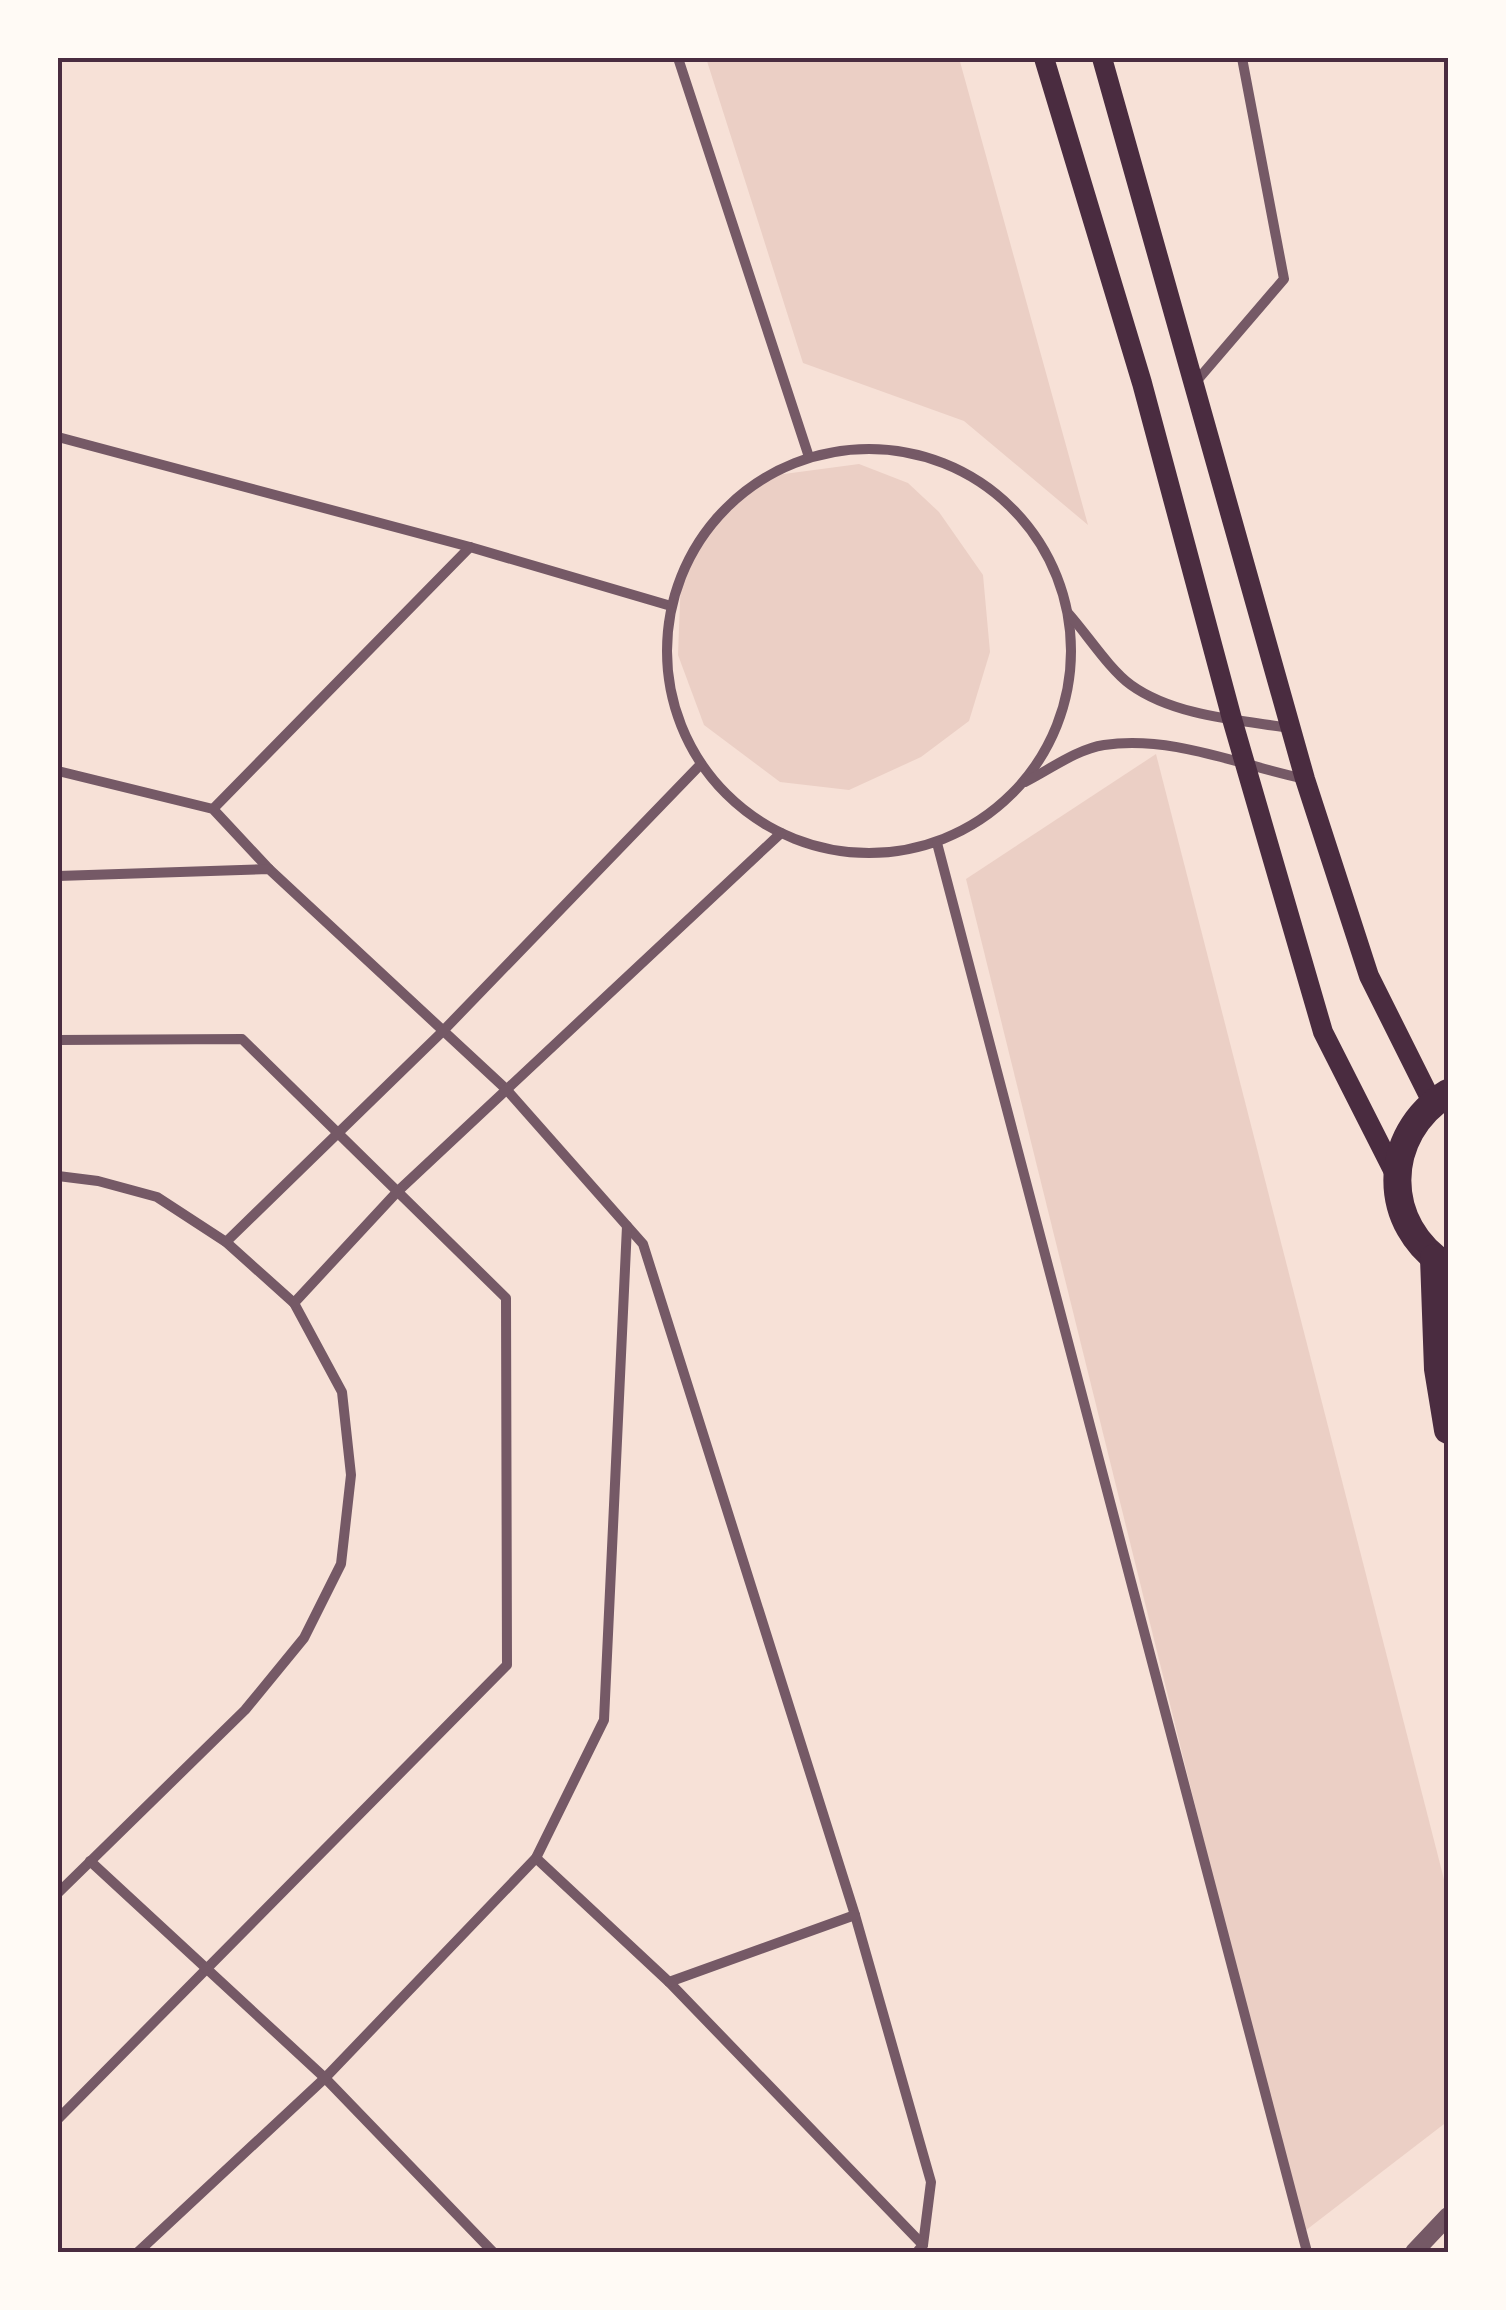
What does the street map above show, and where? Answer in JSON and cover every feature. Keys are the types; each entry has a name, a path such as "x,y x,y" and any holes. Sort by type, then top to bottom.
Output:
{"highway":[{"path":"1440,1098 1414,1124 1402,1149 1397,1178 1401,1208 1414,1236 1441,1262 1438,1369 1448,1430"}],"main road":[{"path":"1044,58 1142,383 1232,719 1322,1032 1397,1178"},
{"path":"1102,58 1304,779 1369,976 1440,1098"}],"street":[{"path":"678,58 809,457"},
{"path":"1194,384 1284,278 1242,58"},
{"path":"58,437 672,606"},
{"path":"865,449 921,456 973,478 1018,513 1050,560 1068,613 1071,673 1056,731 1024,782 985,818 937,843 885,853 832,850 781,832 737,803 702,764 677,715 667,661 672,606 689,557 720,514 761,479 809,457 865,449"},
{"path":"213,809 470,548"},
{"path":"1068,613 1128,682 1156,700 1232,719 1291,728"},
{"path":"1024,782 1100,746 1185,747 1304,779"},
{"path":"226,1242 442,1032 702,764"},
{"path":"58,771 213,809 269,870 506,1089 643,1244 855,1915 931,2182 920,2249"},
{"path":"294,1303 397,1192 781,832"},
{"path":"937,843 1306,2252"},
{"path":"58,876 269,870"},
{"path":"58,1040 242,1040 506,1298 506,1665 58,2119"},
{"path":"58,1176 98,1180 157,1198 226,1242 294,1303 342,1392 351,1475 342,1564 304,1638 245,1710 58,1894"},
{"path":"138,2252 325,2078 536,1858 604,1720 628,1226"},
{"path":"536,1858 669,1982 920,2249"},
{"path":"90,1861 325,2078 493,2252"},
{"path":"669,1982 855,1915"},
{"path":"1414,2252 1448,2216"}],"shaded area":[{"path":"706,58 959,58 1088,525 964,421 803,363"},
{"path":"859,464 908,483 939,512 983,575 990,652 969,721 921,757 849,790 780,782 704,725 678,655 681,577 713,514 769,476"},
{"path":"1156,754 1448,1895 1448,2121 1301,2234 966,879"}]}
